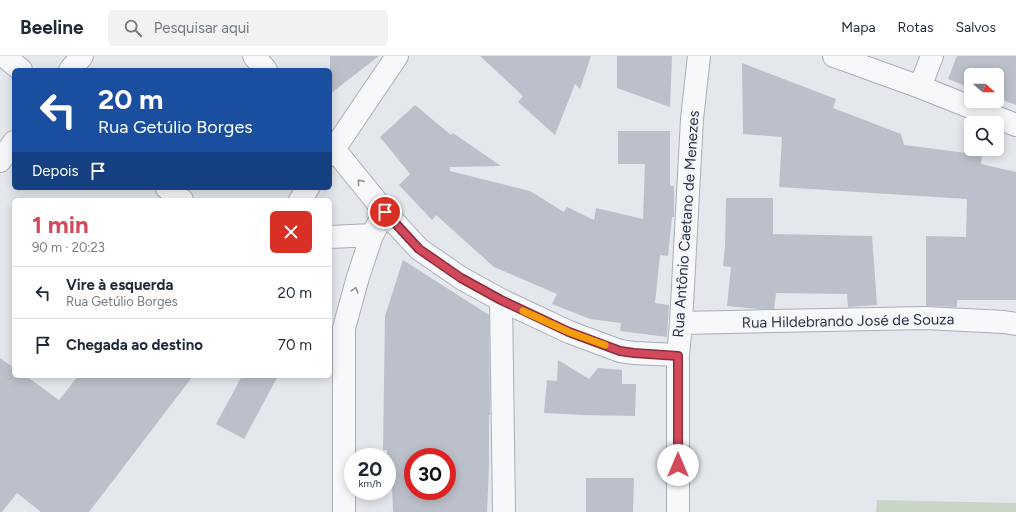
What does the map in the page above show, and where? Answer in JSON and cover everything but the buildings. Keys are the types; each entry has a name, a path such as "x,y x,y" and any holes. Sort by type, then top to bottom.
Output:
{"street":[{"path":"4,56 19,68"},
{"path":"72,68 82,56"},
{"path":"254,56 264,68"},
{"path":"332,149 397,56"},
{"name":"Rua Antônio Caetano de Menezes","path":"678,512 678,356 692,119 700,56"},
{"path":"834,56 920,87 1016,125"},
{"path":"920,87 932,56"},
{"path":"0,161 12,145"},
{"path":"332,151 419,249 461,278 501,300 569,332 620,351 678,356"},
{"path":"170,190 180,198"},
{"path":"344,512 337,322 358,277 372,235 385,212"},
{"path":"332,237 372,235"},
{"path":"501,300 504,512"},
{"name":"Rua Hildebrando José de Souza","path":"681,323 925,318 1004,322 1016,324"}],"green space":[{"path":"877,500 1016,503 1016,512 876,512"}],"slow traffic":[{"path":"523,311 569,332 605,345"}],"route":[{"path":"385,212 419,249 461,278 501,300 569,332 620,351 678,356 678,465"}]}
